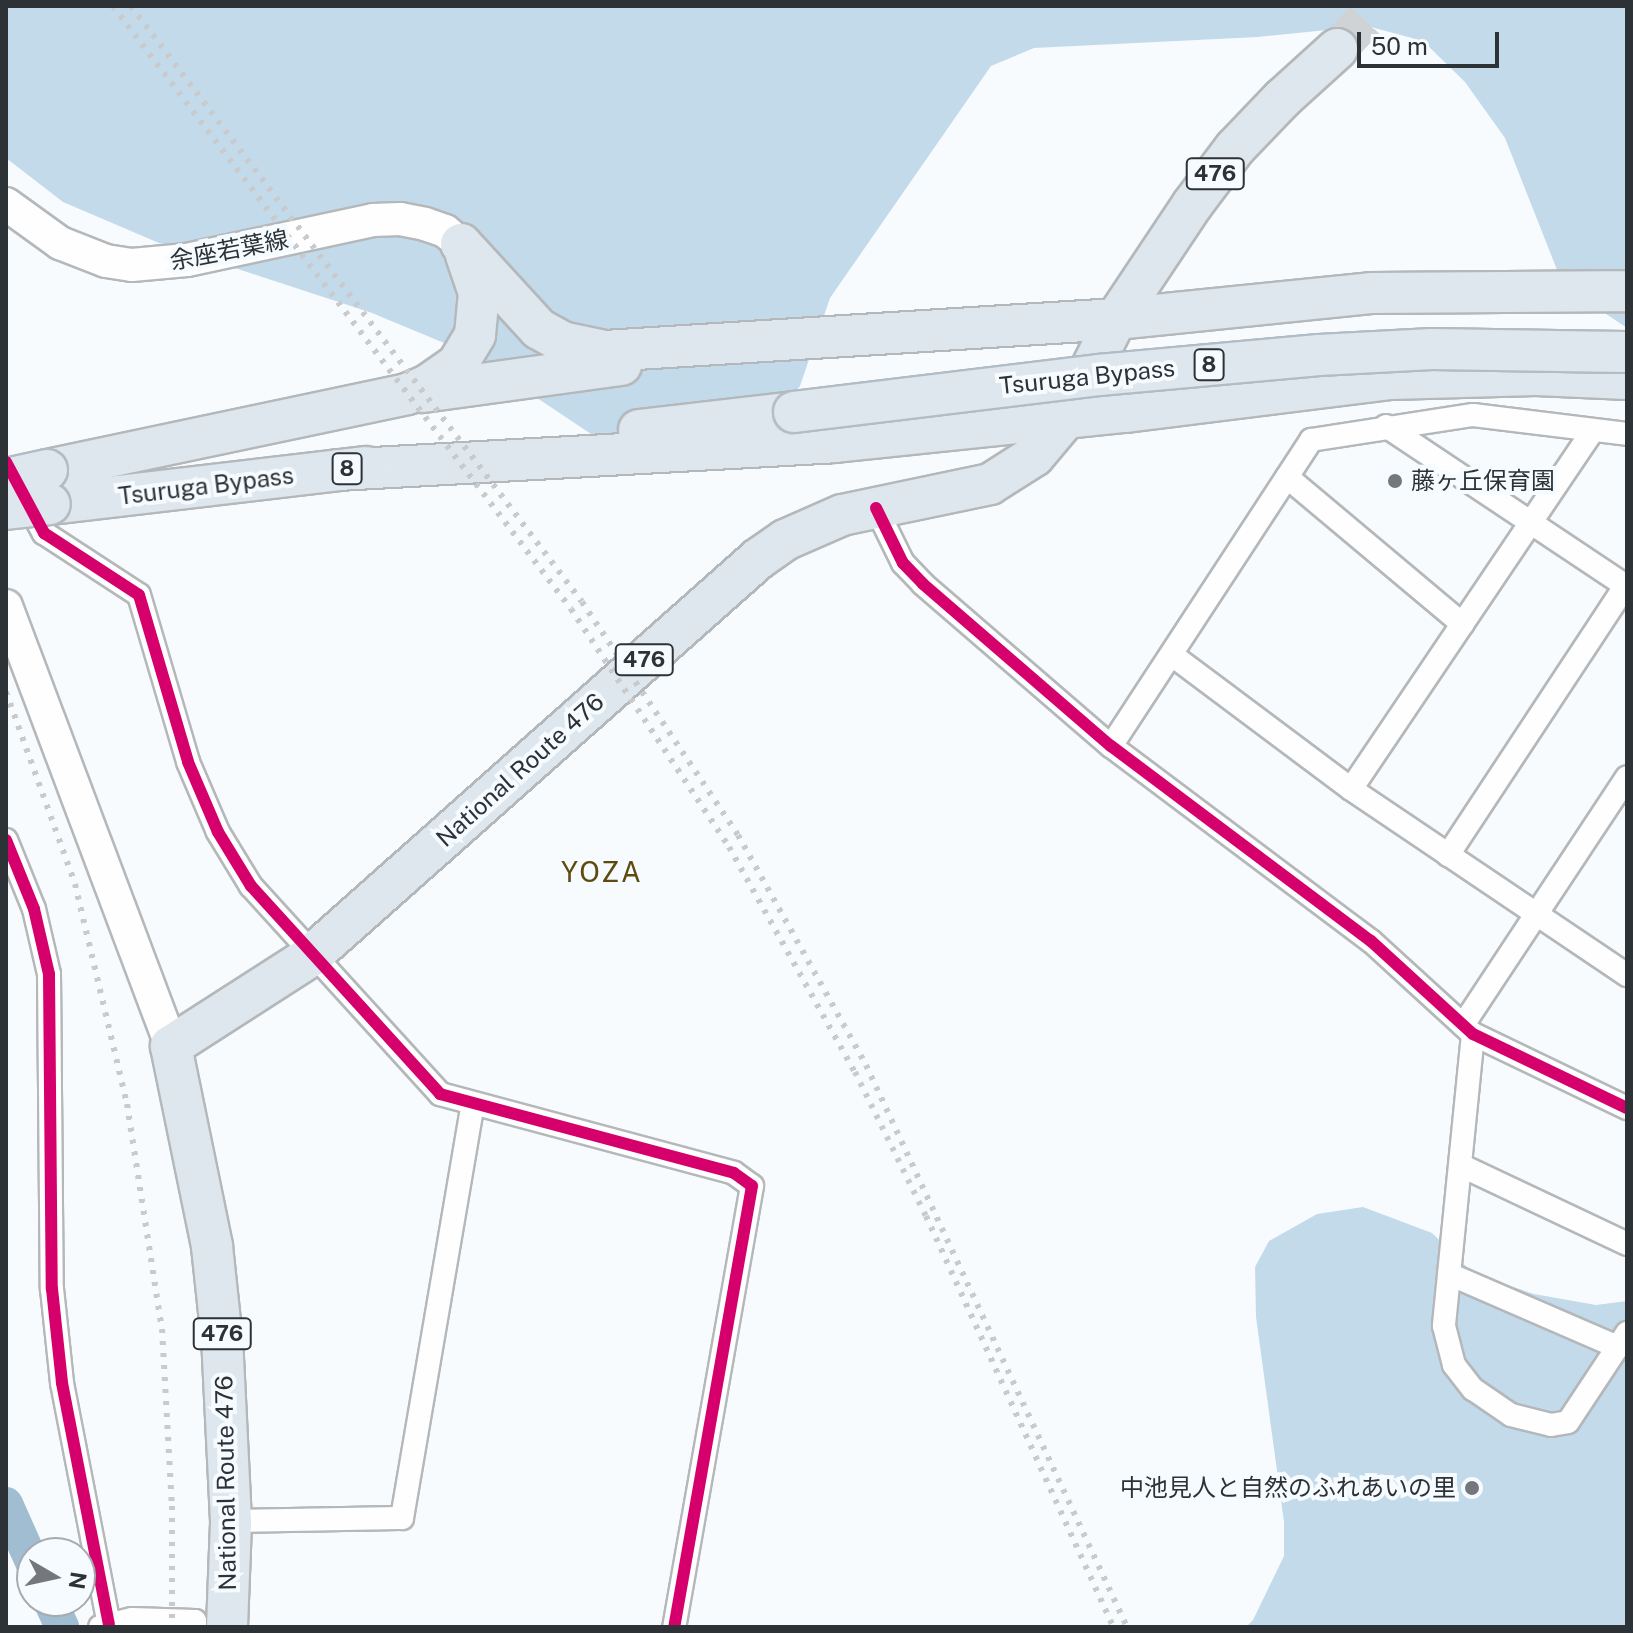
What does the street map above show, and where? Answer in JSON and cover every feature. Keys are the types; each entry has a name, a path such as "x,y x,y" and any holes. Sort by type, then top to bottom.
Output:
{"highway":[{"name":"National Route 476","path":"227,1627 231,1521 222,1340 212,1246 171,1046 311,956 758,559 813,525 990,484 1034,456 1066,418 1116,319 1152,262 1235,148 1283,98 1337,49"},
{"path":"461,244 539,329 584,349 631,351 1116,319 1251,302 1470,289 1627,291"},
{"path":"407,394 428,385 457,365 475,335 479,293 461,244"},
{"path":"6,481 48,484 407,394 787,341"},
{"name":"Tsuruga Bypass","path":"48,484 338,470 644,429 1099,375 1319,355 1432,349 1627,352"},
{"path":"338,470 834,442 1391,379 1536,375 1627,379"},
{"name":"Tsuruga Bypass","path":"6,509 48,484 644,429"}],"main road":[{"name":"余座若葉線","path":"6,204 60,243 106,261 132,265 199,258 373,220 400,219 425,224 445,231 461,244"},
{"path":"6,606 171,1046"}],"street":[{"path":"1111,746 1311,440 1473,415 1627,434"},
{"path":"1386,426 1627,586 1448,855"},
{"path":"1351,789 1593,430"},
{"path":"6,462 44,533 139,595 188,762 218,832 251,886 311,956 440,1094 734,1173 752,1186 674,1627"},
{"path":"1287,477 1462,624"},
{"path":"876,508 903,563 923,584 1111,746 1371,941 1468,1030 1627,1108"},
{"path":"1172,655 1351,789 1626,973"},
{"path":"1449,1274 1622,1340 1568,1422 1551,1425 1511,1415 1473,1389 1454,1365 1444,1326 1449,1274 1460,1165 1468,1030 1537,914 1627,777"},
{"path":"6,840 34,909 49,974 52,1289 62,1383 104,1626 132,1619 163,1619 195,1621 195,1627"},
{"path":"231,1521 402,1518 473,1104"},
{"path":"1460,1165 1627,1244"}],"shaded area":[{"path":"6,6 1627,6 1627,328 1563,285 1505,138 1465,82 1423,41 1367,26 1258,37 1034,48 991,66 830,298 800,386 763,433 600,440 473,355 372,313 159,243 63,202 6,158"},
{"path":"1363,1207 1432,1233 1474,1274 1534,1294 1596,1305 1627,1301 1627,1627 1246,1627 1253,1620 1284,1556 1284,1522 1256,1317 1255,1267 1269,1241 1317,1214"}],"waterway":[{"path":"6,1504 21,1537"},
{"path":"57,1617 62,1627"}],"tunnel":[{"path":"1337,49 1378,6"}],"railway":[{"path":"113,6 571,609 729,847 855,1072 926,1216 1113,1627"},
{"path":"131,6 582,602 738,835 866,1065 1127,1627"},
{"path":"6,692 75,884 127,1104 162,1329 172,1506 172,1627"}],"cycle path":[{"path":"6,462 44,533 139,595 188,762 218,832 251,886 440,1094 734,1173 752,1186 674,1627"},
{"path":"876,508 903,563 923,584 1111,746 1371,941 1473,1034 1627,1108"},
{"path":"6,840 34,909 49,974 52,1289 62,1383 109,1624"}],"place":[{"name":"藤ヶ丘保育園","path":"1395,481"},
{"name":"中池見人と自然のふれあいの里","path":"1472,1488"}],"district":[{"name":"YOZA","path":"602,872"}]}
